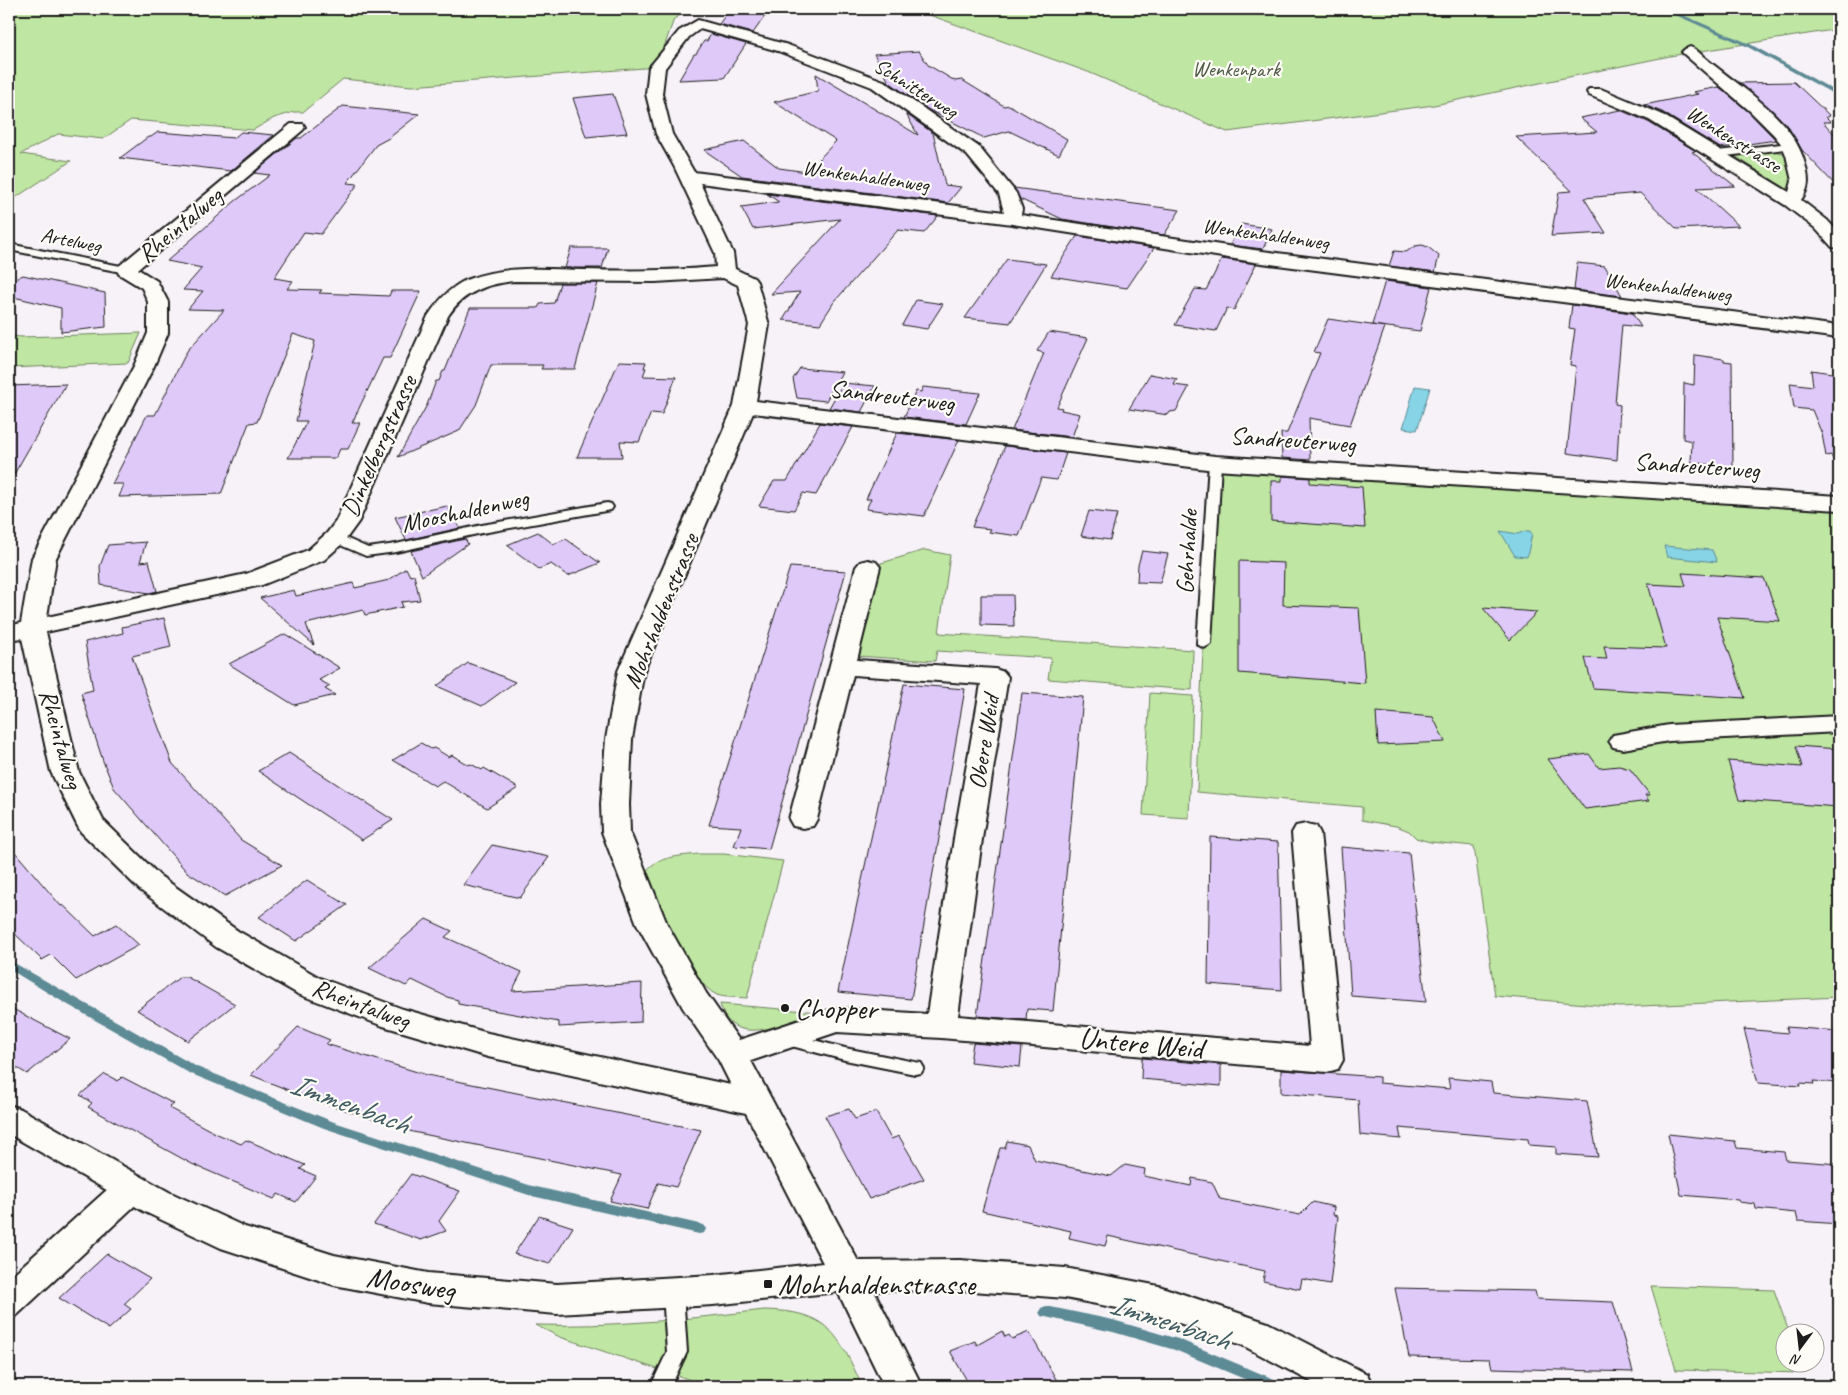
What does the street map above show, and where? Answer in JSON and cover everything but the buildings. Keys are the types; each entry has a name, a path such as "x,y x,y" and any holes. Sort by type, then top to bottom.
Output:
{"street":[{"path":"707,9 696,18 698,24 684,34 658,67 654,94 664,134 688,177 693,192 724,253 726,272"},
{"name":"Schnitterweg","path":"698,24 783,48 878,84 973,151 1007,192 1013,209 1012,219"},
{"path":"1690,52 1706,69 1770,121 1791,146 1801,180 1800,192 1792,201"},
{"name":"Wenkenstrasse","path":"1595,92 1656,117 1717,154 1792,201 1821,224 1839,243"},
{"name":"Rheintalweg","path":"297,127 126,270 150,285 158,302 158,332 144,366 44,558 21,631 65,772 91,825 150,883 227,939 309,986 394,1018 488,1046 756,1103"},
{"name":"Wenkenhaldenweg","path":"688,177 712,178 1012,219 1254,256 1839,332"},
{"name":"Mohrhaldenstrasse","path":"726,272 746,282 759,325 745,406 631,671 618,739 615,804 616,832 652,924 694,1000 732,1056 848,1276 903,1386"},
{"name":"Dinkelbergstrasse","path":"21,631 253,580 316,555 335,538 347,521 438,316 447,301 459,292 475,284 504,276 656,277 726,272"},
{"name":"Sandreuterweg","path":"745,406 1215,463 1839,503"},
{"path":"803,819 868,567"},
{"name":"Obere Weid","path":"842,667 995,677 969,832 941,1026"},
{"path":"1623,740 1669,733 1839,724"},
{"name":"Untere Weid","path":"732,1056 836,1020 941,1026 1327,1060 1306,833"},
{"name":"Moosweg","path":"9,1118 132,1188 234,1238 334,1270 428,1288 557,1299 672,1293 848,1276 960,1275 1056,1282 1159,1301 1255,1334 1354,1386"}],"lane":[{"path":"1717,154 1791,146"},
{"name":"Artelweg","path":"9,247 126,270"},
{"name":"Gehrhalde","path":"1204,644 1215,463"},
{"name":"Mooshaldenweg","path":"335,538 366,552 396,548 482,529 607,507"},
{"path":"783,1038 844,1054 915,1068"},
{"path":"9,1289 132,1188"},
{"path":"9,1310 132,1188"},
{"path":"661,1386 677,1352 672,1293"}],"green space":[{"path":"9,9 690,9 674,19 657,67 411,86 343,79 303,112 294,112 274,118 253,130 131,120 103,139 58,134 21,154 71,161 9,202"},
{"name":"Wenkenpark","path":"913,9 1839,9 1839,29 1670,56 1434,105 1227,132 1088,72"},
{"path":"1770,150 1787,154 1796,189 1789,191 1735,156"},
{"path":"141,333 128,363 9,368 9,336"},
{"path":"1215,463 1839,503 1839,997 1620,1007 1495,996 1474,846 1430,842 1416,838 1409,831 1396,826 1362,820 1362,807 1197,792 1202,669"},
{"path":"925,550 950,555 939,633 1193,650 1192,690 1048,679 1051,658 937,651 935,661 855,656 878,564"},
{"path":"1150,693 1193,696 1189,818 1143,815"},
{"path":"724,854 783,861 747,998 717,995 707,988 696,975 675,940 645,873 649,867 662,860 677,856"},
{"path":"720,1004 818,1012 779,1026 748,1030 739,1028 731,1023 724,1015"},
{"path":"1651,1286 1774,1290 1785,1322 1776,1322 1776,1372 1804,1373 1676,1370"},
{"path":"764,1310 786,1311 803,1315 828,1328 846,1352 862,1386 709,1386 560,1337 535,1325 621,1324"}],"water":[{"path":"1415,386 1430,388 1417,430 1403,428"},
{"path":"1500,531 1518,534 1530,531 1532,534 1527,557 1515,556"},
{"path":"1664,546 1712,550 1717,562 1667,557"}],"waterway":[{"path":"1665,9 1748,45 1839,95"},
{"name":"Immenbach","path":"9,964 193,1070 329,1125 532,1191 699,1229"},
{"name":"Immenbach","path":"1046,1312 1113,1326 1178,1345 1276,1386"}],"place":[{"name":"Chopper","path":"785,1008"},
{"name":"Mohrhaldenstrasse","path":"768,1284"}]}
